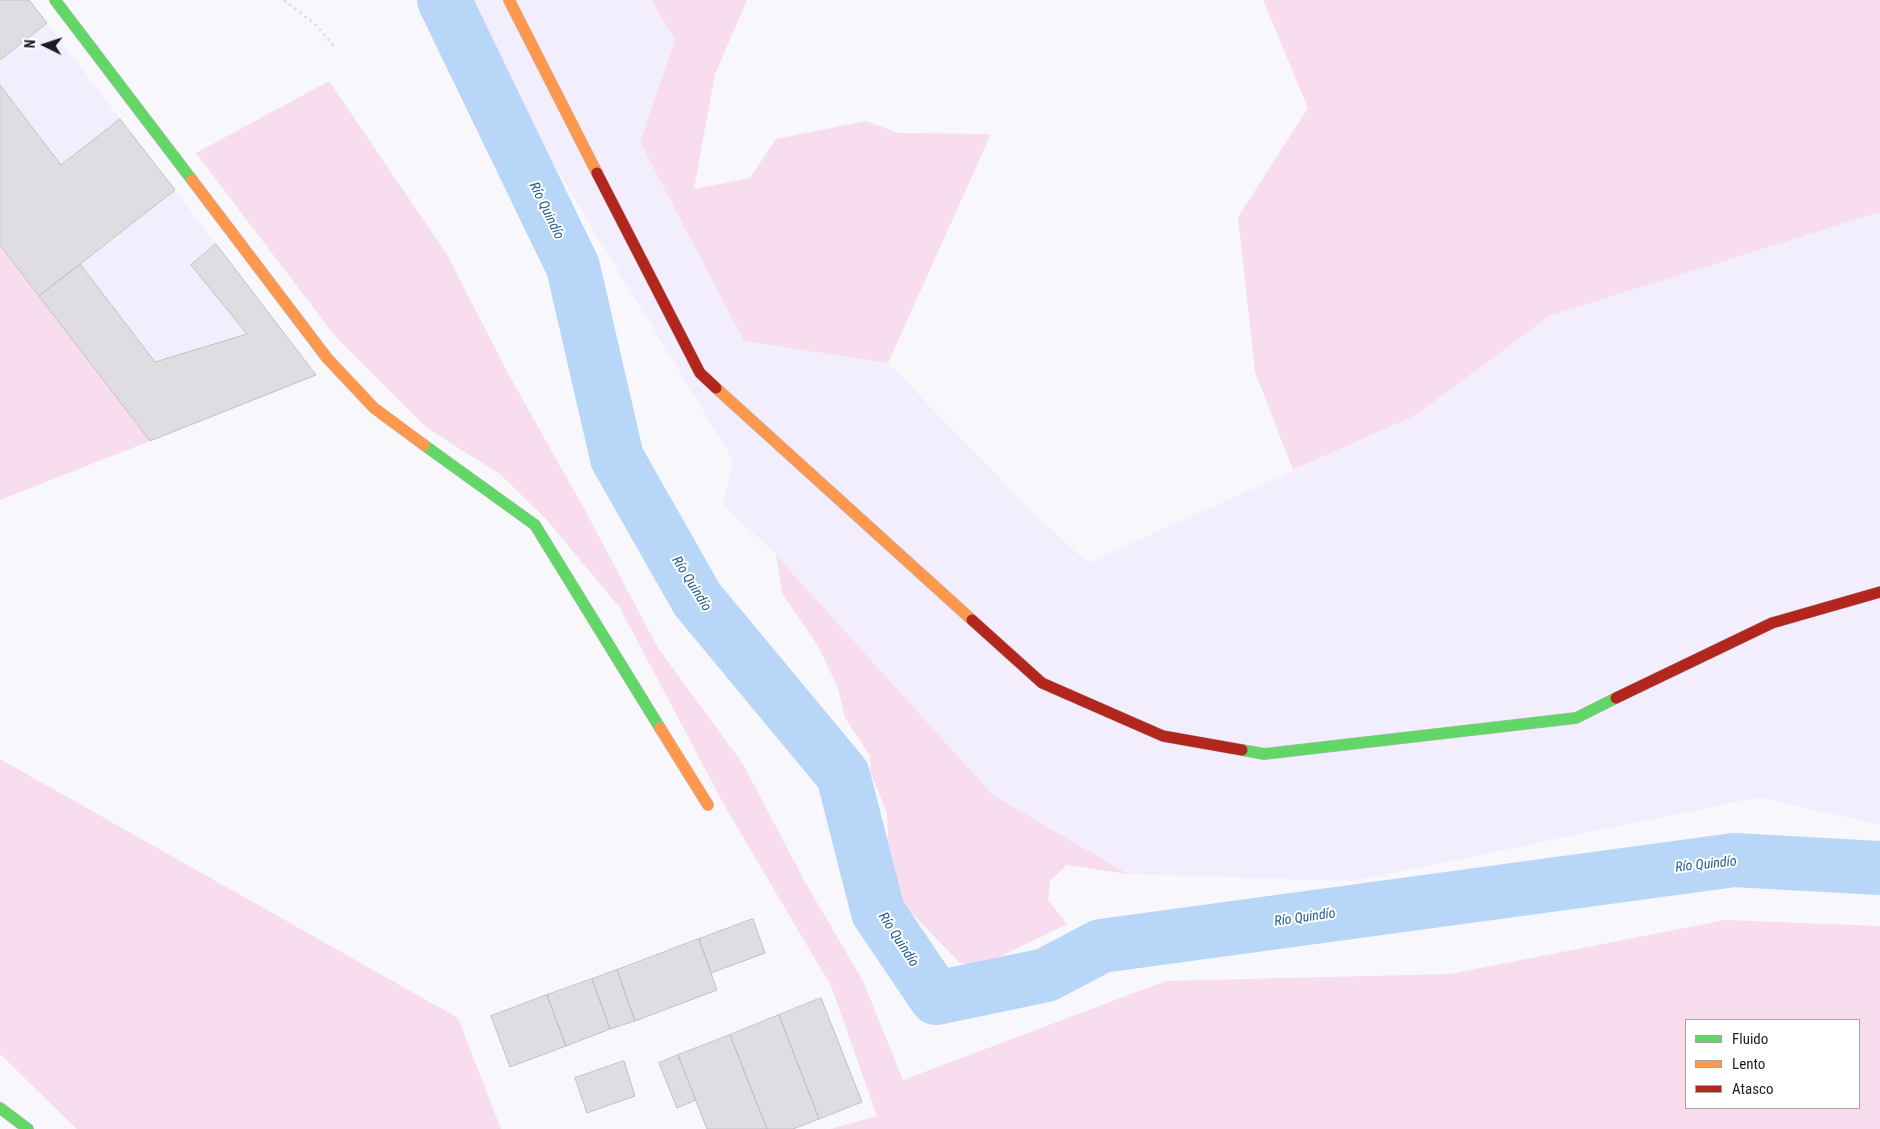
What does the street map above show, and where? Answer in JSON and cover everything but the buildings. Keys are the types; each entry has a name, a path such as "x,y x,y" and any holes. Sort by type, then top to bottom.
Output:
{"street":[{"path":"55,0 327,358 374,408 534,525 708,805"},
{"path":"509,0 700,373 1042,683 1163,736 1264,754 1576,718 1772,622 1880,592"},
{"path":"0,1108 28,1129"}],"path":[{"path":"284,0 317,26 335,48"}],"shaded area":[{"path":"0,0 29,0 316,375 150,441 0,245"},
{"path":"454,0 651,0 675,40 640,142 744,340 888,363 1034,513 1088,563 1416,415 1549,316 1880,212 1880,825 1759,797 1353,881 1128,874 993,795 776,555 723,504 733,460"},
{"path":"651,0 747,0 715,74 694,189 750,178 776,139 866,121 898,133 991,134 888,363 744,341 640,142 675,40"},
{"path":"1263,0 1880,0 1880,212 1549,316 1416,415 1293,470 1255,372 1238,217 1308,108"},
{"path":"329,81 446,253 510,377 586,512 658,648 743,764 805,882 863,981 903,1080 1166,981 1450,974 1725,920 1880,926 1880,1129 831,1129 877,1116 831,986 723,803 620,608 545,518 500,474 427,428 334,335 196,153"},
{"path":"0,245 150,441 0,500"},
{"path":"776,555 993,795 1128,874 1067,865 1050,881 1048,900 1067,924 979,967 960,963 896,897 889,859 887,813 871,774 870,756 845,718 838,688 818,646 782,593"},
{"path":"0,759 458,1018 501,1129 77,1129 0,1054"}],"waterway":[{"name":"Río Quindío","path":"444,0 573,267 617,458 697,599 843,775 878,912 936,998 1046,975 1101,946 1734,860 1880,868"}],"traffic: fast":[{"path":"55,0 192,180"},
{"path":"424,445 535,525 660,728"},
{"path":"1242,750 1264,754 1576,718 1616,698"},
{"path":"0,1108 28,1129"}],"traffic: slow":[{"path":"509,0 597,173"},
{"path":"192,180 327,358 374,408 424,445"},
{"path":"716,388 972,620"},
{"path":"660,728 708,805"}],"traffic: jam":[{"path":"597,173 700,373 716,388"},
{"path":"1616,698 1772,623 1880,592"},
{"path":"972,620 1042,683 1163,736 1242,750"}]}
